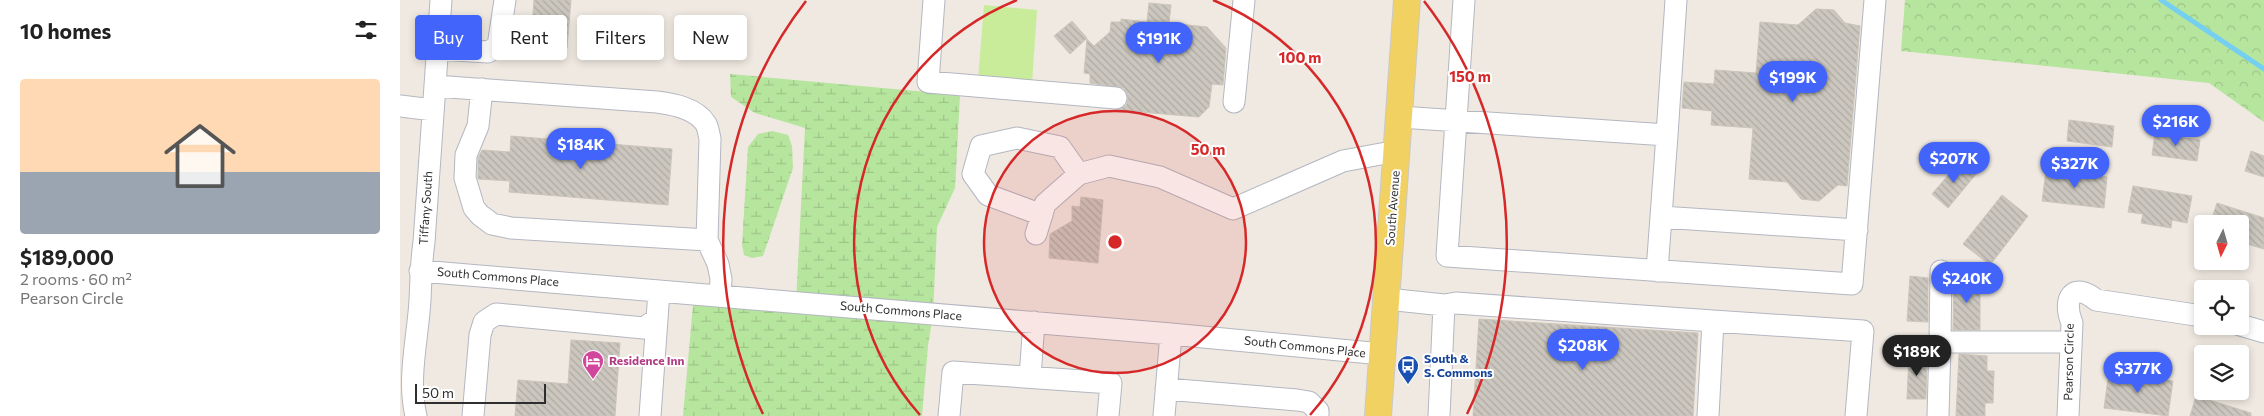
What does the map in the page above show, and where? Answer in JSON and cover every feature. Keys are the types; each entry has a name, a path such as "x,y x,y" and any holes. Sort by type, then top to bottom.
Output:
{"main road":[{"name":"South Avenue","path":"1378,416 1407,0"}],"street":[{"name":"Tiffany South","path":"440,15 441,0"},
{"path":"482,52 488,52 498,46 505,0"},
{"path":"934,0 928,82 1116,98"},
{"path":"1234,102 1244,0"},
{"path":"1464,0 1447,256 1852,284 1875,0"},
{"path":"1657,271 1676,0"},
{"name":"Tiffany South","path":"416,416 408,359 420,300 420,271 424,242 436,60"},
{"path":"435,86 677,104 698,115 706,124 710,139 707,240 718,264 721,279 720,296"},
{"path":"482,89 478,126 466,155 465,178 474,208 492,224 511,228 707,240"},
{"path":"400,106 433,110"},
{"path":"1400,117 1667,135"},
{"path":"1079,174 1060,147 1017,138 981,146 973,174 988,195 1039,225 1045,204 1079,174 1108,166 1160,177 1233,209 1343,161 1397,152"},
{"path":"1661,216 1856,230"},
{"name":"South Commons Place","path":"420,271 1034,322 1382,354"},
{"path":"1938,416 1941,271"},
{"path":"650,416 660,291"},
{"name":"Pearson Circle","path":"2068,416 2072,323 2067,310 2068,302 2073,295 2081,291 2086,292 2096,300 2194,315"},
{"path":"1387,299 1863,331 1856,416"},
{"path":"1439,416 1444,304"},
{"path":"473,416 480,335 484,322 496,314 644,328 657,319"},
{"path":"1708,416 1713,321"},
{"path":"1030,377 1034,322"},
{"path":"2249,328 2264,332"},
{"path":"1164,416 1171,334"},
{"path":"1940,342 2070,342"},
{"path":"949,416 953,372 1111,383 1108,416"},
{"path":"1166,389 1309,402 1318,411 1318,416"}],"green space":[{"path":"1905,0 2264,0 2264,122 2209,83 1901,51"},
{"path":"984,5 1037,10 1032,84 978,80"},
{"path":"730,74 960,95 955,188 937,227 933,314 928,346 922,416 683,416 694,294 796,302 805,128 755,113 731,97"},
{"path":"772,131 788,135 792,146 793,168 763,256 752,258 744,255 742,245 748,147 758,134"}],"building":[{"path":"534,0 571,0 567,48 567,15 533,15"},
{"path":"1149,3 1171,5 1169,23 1207,27 1226,48 1223,85 1212,84 1209,107 1199,117 1116,110 1126,106 1128,100 1124,88 1090,83 1090,74 1084,73 1087,39 1094,46 1110,32 1111,22 1121,22 1121,19 1147,22"},
{"path":"1816,9 1834,10 1845,23 1860,26 1847,186 1838,185 1819,201 1801,199 1787,182 1749,179 1753,128 1711,125 1712,111 1682,108 1684,82 1714,84 1715,70 1756,73 1760,22 1798,25"},
{"path":"1072,21 1087,38 1070,54 1054,36"},
{"path":"2069,120 2114,126 2112,147 2067,141"},
{"path":"2155,134 2200,140 2197,161 2152,155"},
{"path":"511,136 672,149 668,205 509,192 510,181 478,179 478,158 482,150 510,152"},
{"path":"2251,151 2264,156 2264,177 2245,171"},
{"path":"1961,160 1977,173 1948,208 1932,194"},
{"path":"2046,171 2107,177 2104,208 2042,201"},
{"path":"2133,186 2192,196 2187,223 2172,220 2171,228 2141,223 2143,214 2128,212"},
{"path":"2002,195 2028,216 1990,265 1963,244"},
{"path":"1081,197 1103,200 1098,263 1049,258 1050,234 1072,221 1072,206 1080,207"},
{"path":"2217,203 2264,218 2264,249 2249,245 2249,215 2213,215"},
{"path":"1910,276 1928,278 1928,322 1907,321"},
{"path":"1954,277 1980,277 1980,330 1953,330"},
{"path":"1479,319 1698,333 1693,416 1473,416"},
{"name":"Residence Inn","path":"571,340 620,343 615,416 515,416 518,380 568,384"},
{"path":"1909,354 1927,355 1926,399 1907,399"},
{"path":"1959,354 1987,356 1987,371 1994,371 1993,403 1985,403 1985,416 1956,416"},
{"path":"2109,372 2173,381 2168,416 2104,408"},
{"path":"2195,400 2209,400 2251,413 2251,416 2190,416"}],"waterway":[{"path":"2161,0 2264,69"}],"place":[{"name":"Residence Inn","path":"593,380"},
{"name":"South & S. Commons","path":"1408,385"}]}
